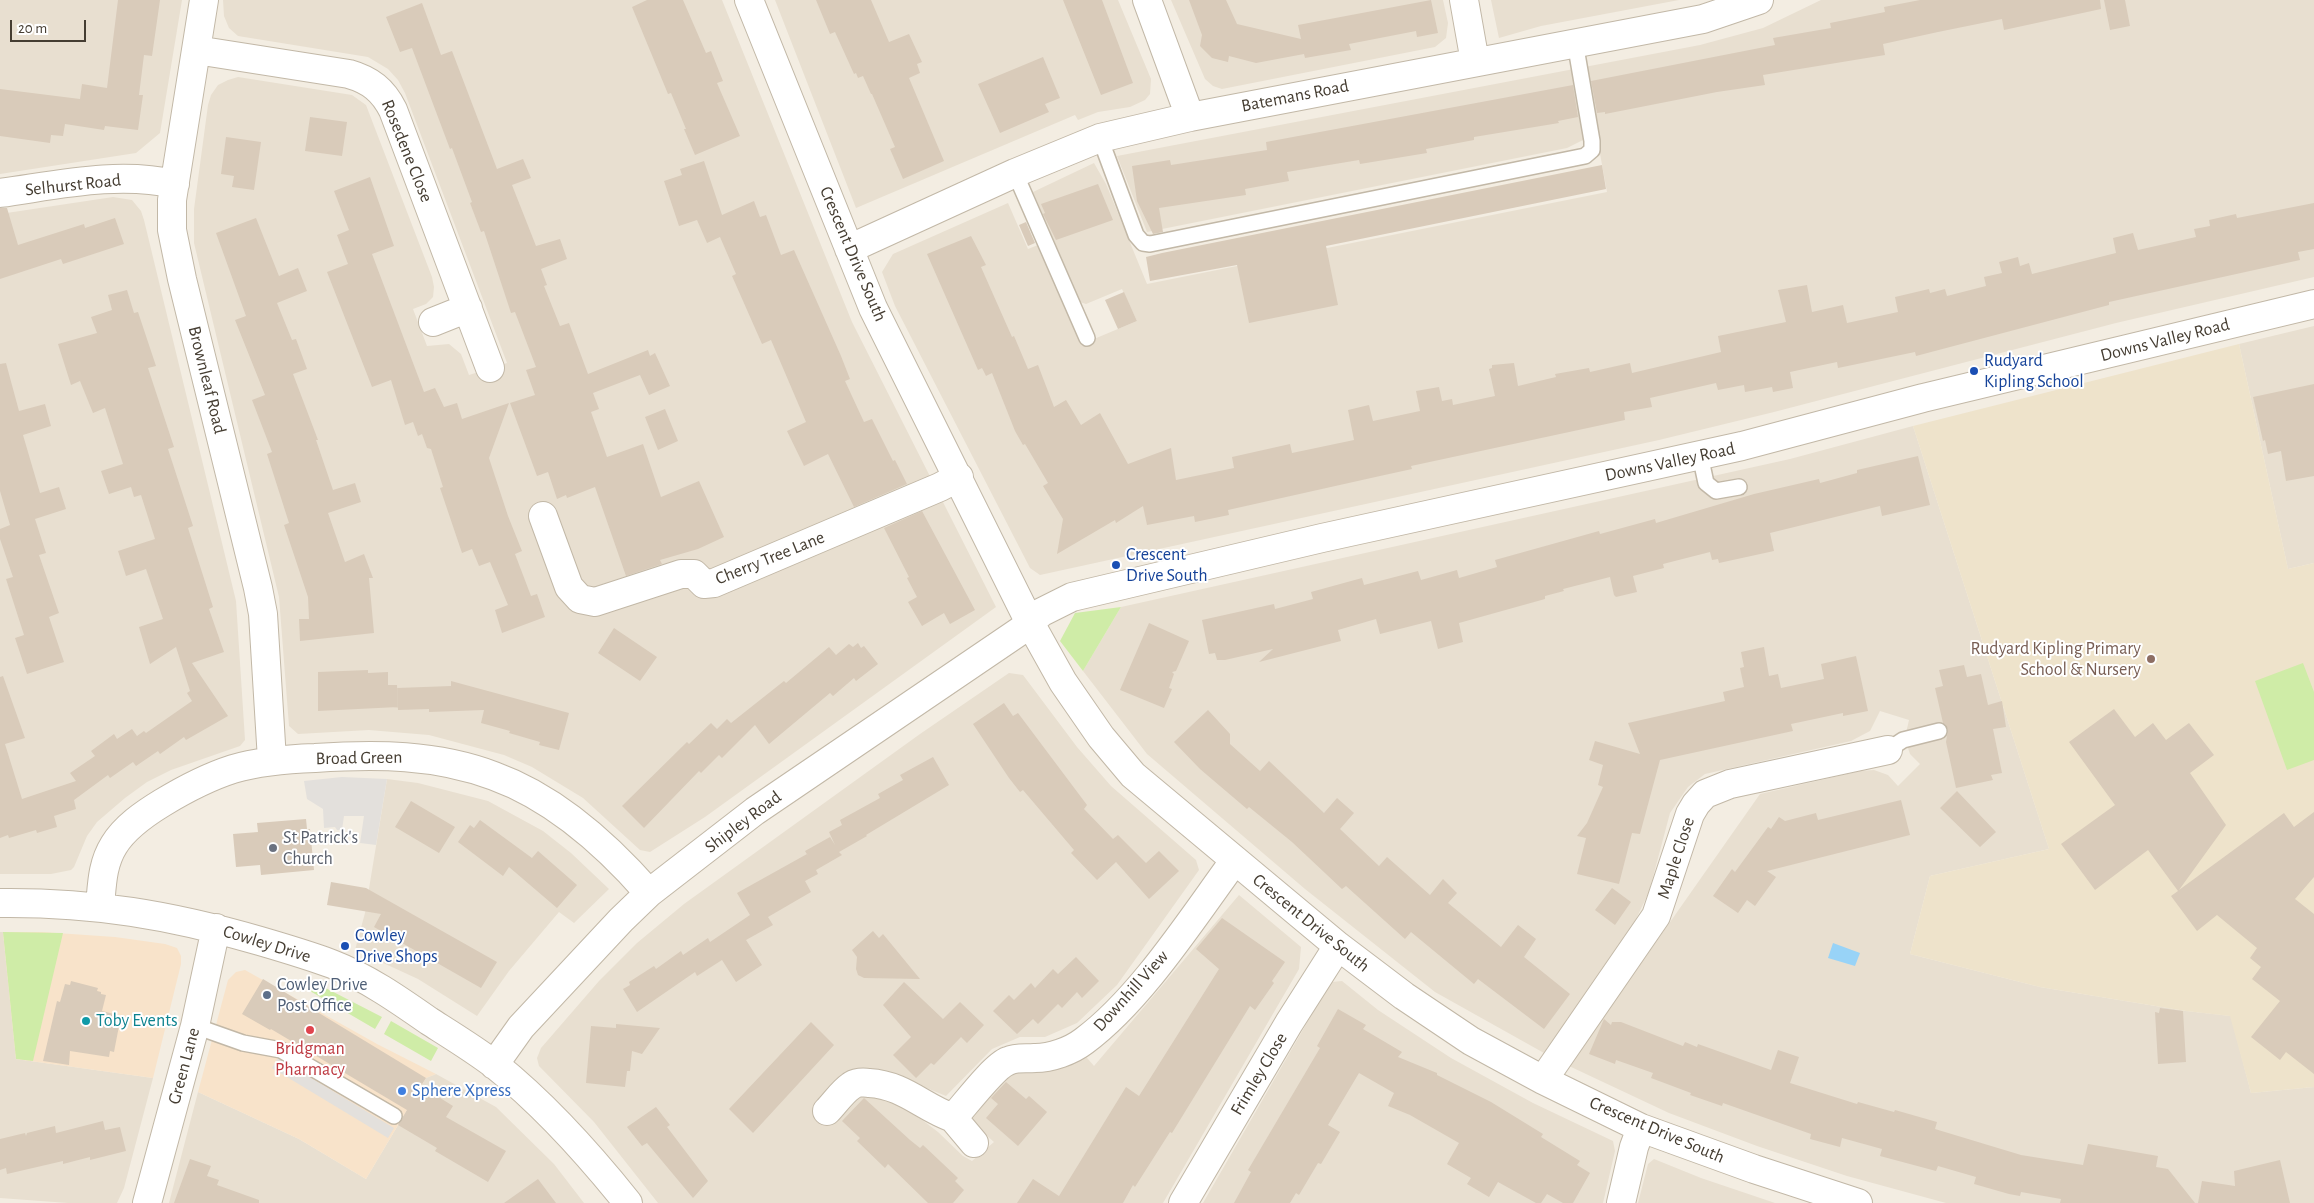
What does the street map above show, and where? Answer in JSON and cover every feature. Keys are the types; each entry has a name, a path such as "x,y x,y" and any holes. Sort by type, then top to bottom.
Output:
{"street":[{"name":"Brownleaf Road","path":"204,0 175,184 172,216 175,248 258,588 262,614 272,760"},
{"name":"Crescent Drive South","path":"748,0 873,308 1029,622 1063,682 1101,737 1133,775 1338,946 1404,996 1471,1041 1543,1080 1641,1128 1754,1170 1858,1203"},
{"path":"1147,0 1190,117"},
{"path":"1464,0 1475,62"},
{"name":"Batemans Road","path":"849,249 1015,173 1100,138 1190,117 1702,19 1759,0"},
{"name":"Rosedene Close","path":"196,50 349,74 368,81 384,93 393,110 490,368"},
{"name":"Selhurst Road","path":"0,193 118,178 175,184"},
{"name":"Downs Valley Road","path":"1029,622 1042,612 1072,597 1322,538 1791,434 1932,396 2314,304"},
{"path":"433,322 468,308"},
{"name":"Cherry Tree Lane","path":"544,516 568,587 580,598 595,602 681,574 694,574 704,584 714,583 940,487 958,477"},
{"name":"Shipley Road","path":"494,1065 521,1027 621,920 649,893 755,811 1014,635 1029,622"},
{"name":"Maple Close","path":"1543,1080 1656,916 1690,814 1705,794 1730,784 1888,750"},
{"name":"Broad Green","path":"100,906 103,868 111,849 124,831 148,812 185,789 233,769 272,760 344,756 424,758 469,767 519,786 554,806 591,835 629,870 649,893"},
{"name":"Downhill View","path":"954,1118 1001,1064 1018,1058 1037,1058 1065,1051 1084,1041 1105,1024 1155,967 1236,860"},
{"name":"Cowley Drive","path":"0,903 35,902 100,906 159,915 216,928 333,964 376,986 494,1065 545,1109 599,1166 628,1203"},
{"name":"Green Lane","path":"147,1203 195,1026 216,928"},
{"name":"Frimley Close","path":"1183,1203 1289,1023 1338,946"},
{"path":"827,1111 852,1084 863,1082 886,1084 895,1087 939,1113 954,1118 974,1143"},
{"path":"1621,1203 1634,1146 1641,1128"}],"lane":[{"path":"1100,138 1136,235 1146,244 1508,172 1585,156 1592,150 1575,42"},
{"path":"1015,173 1088,338"},
{"path":"1700,455 1706,483 1716,491 1739,486"},
{"path":"1888,750 1903,740 1939,732"},
{"path":"195,1026 243,1043 281,1050 394,1116"}],"shaded area":[{"path":"0,0 182,0 160,133 136,153 0,174"},
{"path":"223,0 722,0 852,322 996,607 705,817 650,852 640,850 583,798 532,767 504,755 429,735 369,730 298,734 289,726 279,597 194,243 194,209 208,105 211,95 218,85 238,77 352,95 366,105 432,277 433,297 426,304 413,309 427,346 449,344 461,354 469,375 507,363 405,93 398,80 388,69 368,57 238,36 229,28 224,16"},
{"path":"775,0 1118,0 1151,79 1150,94 1145,100 1130,107 1098,112 1078,120 1075,115 856,208"},
{"path":"1171,0 1443,0 1448,23 1446,38 1435,47 1222,89 1213,86 1205,79"},
{"path":"1491,0 1679,0 1541,26 1499,38"},
{"path":"1821,0 2314,0 2314,277 2116,323 1659,440 1040,575 1030,568 895,306 882,272 893,254 1008,203 1028,249 1038,245 1082,344 1137,321 1122,289 1086,304 1080,302 1033,192 1094,163 1106,184 1147,284 1607,192 1597,137 1585,139 1567,148 1147,232 1117,156 1700,45 1763,28"},
{"path":"113,197 132,200 141,211 144,220 236,601 245,740 240,746 171,770 147,782 125,798 97,822 87,836 71,870 51,874 0,874 0,214"},
{"path":"2314,326 2314,563 2288,569 2239,344"},
{"name":"Rudyard Kipling Primary School & Nursery","path":"2239,344 2288,569 2314,563 2314,1087 2251,1093 2230,1016 2186,1011 2040,987 1910,954 1930,876 2049,849 1913,426"},
{"path":"1913,426 2049,849 1930,876 1910,954 2040,987 2186,1011 2231,1016 2251,1093 2314,1087 2314,1203 1946,1203 1847,1176 1757,1146 1669,1113 1569,1066 1760,794 1860,771 1874,770 1888,775 1898,786 1920,764 1910,754 1907,745 1906,733 1909,720 1880,711 1870,731 1851,741 1705,774 1688,787 1670,813 1649,892 1636,919 1544,1053 1435,992 1305,889 1147,754 1083,671 1121,607 1790,459"},
{"path":"1009,673 1023,675 1077,747 1111,786 1196,860 1199,870 1117,985 1077,1023 1045,1037 1020,1037 992,1049 946,1096 885,1071 863,1069 861,1088 874,1087 909,1110 938,1132 963,1156 972,1161 994,1142 966,1117 1003,1071 1082,1052 1094,1066 1239,895 1301,947 1299,969 1163,1203 658,1203 594,1122 539,1066 537,1058 541,1048 599,981 637,943 684,904 920,734"},
{"path":"342,777 387,779 376,845 360,843 364,816 344,816 342,830 337,830 335,827 324,828 323,809 307,799 304,781"},
{"path":"387,779 418,783 488,801 543,831 571,853 609,889 574,923 559,912 509,971 477,1016 418,979 355,950 365,913"},
{"path":"0,932 3,932 16,1059 153,1078 124,1188 117,1203 68,1203 0,1198"},
{"path":"3,932 42,932 115,937 165,944 177,948 181,956 181,964 153,1078 16,1059"},
{"path":"245,970 377,1044 436,1074 426,1078 366,1179 299,1139 198,1092 228,980 236,972"},
{"path":"1342,981 1378,1010 1451,1058 1533,1103 1613,1141 1615,1151 1603,1203 1203,1203 1323,995 1332,982"},
{"path":"278,1058 394,1128 388,1138 272,1068"},
{"path":"436,1074 496,1107 554,1164 584,1203 169,1203 198,1092 299,1139 366,1179 426,1078"},
{"path":"1654,1159 1701,1178 1775,1203 1638,1203 1648,1164"}],"green space":[{"path":"1121,607 1083,671 1060,641 1075,613"},
{"path":"2303,663 2314,692 2314,760 2287,770 2255,681"},
{"path":"3,932 63,933 33,1061 16,1059"},
{"path":"314,982 382,1017 375,1029 310,991"},
{"path":"391,1021 438,1048 431,1061 384,1034"}],"water":[{"path":"1833,943 1860,953 1855,966 1828,958"}],"building":[{"path":"118,0 160,0 152,56 144,55 139,95 143,95 138,130 105,126 104,130 65,124 63,136 51,135 50,143 0,136 0,89 80,99 82,84 107,88"},
{"path":"647,0 683,0 706,53 711,51 723,81 717,83 740,136 695,155 671,93 668,94 632,7"},
{"path":"816,0 871,0 889,42 909,34 922,62 917,64 920,73 909,78 944,161 903,179 890,149 895,147 872,94 863,76 858,78 856,73 854,74 835,32 830,34"},
{"path":"1063,0 1102,0 1133,83 1101,95"},
{"path":"1189,0 1226,0 1237,24 1301,39 1298,25 1431,0 1438,33 1417,37 1416,31 1349,44 1351,50 1305,58 1304,54 1256,63 1229,56 1228,62 1212,58 1200,46 1202,35"},
{"path":"1920,0 2100,0 2101,9 2004,30 2002,19 1938,32 1883,44 1885,55 1763,75 1765,85 1717,92 1605,114 1605,112 1597,113 1591,81 1775,45 1773,38 1831,28 1830,23 1885,12 1884,7"},
{"path":"2104,0 2125,0 2130,26 2110,30"},
{"path":"422,3 441,55 452,51 497,169 523,159 531,178 512,185 536,246 560,239 567,259 541,269 547,285 544,286 560,326 569,323 588,374 648,350 650,356 655,353 670,386 649,395 640,375 593,393 599,409 591,412 607,457 643,444 661,497 699,481 724,537 698,549 660,560 662,564 626,576 595,487 567,498 566,495 557,499 548,472 537,476 510,403 535,395 526,370 536,367 515,312 511,313 484,231 481,232 452,148 450,149 412,48 400,52 386,17"},
{"path":"1043,57 1060,98 1045,104 1049,112 1000,133 978,84"},
{"path":"1573,85 1578,117 1558,121 1559,123 1474,137 1474,140 1426,149 1427,153 1360,164 1359,160 1287,172 1289,181 1245,189 1246,195 1159,208 1163,232 1153,234 1137,201 1132,166 1170,160 1171,165 1267,150 1266,142"},
{"path":"310,117 347,122 342,156 305,151"},
{"path":"226,137 261,142 254,190 232,187 234,176 221,174"},
{"path":"704,161 722,215 754,201 760,217 766,215 781,255 794,250 841,356 850,379 845,381 864,422 872,419 907,484 854,507 828,454 804,466 787,431 806,422 771,340 762,344 732,276 736,274 720,237 707,243 697,220 679,226 664,181 682,175 680,169"},
{"path":"1602,165 1606,189 1326,246 1338,305 1249,323 1237,265 1150,281 1146,257"},
{"path":"370,177 394,246 372,254 424,392 435,388 444,407 457,403 462,419 509,403 489,458 522,551 515,554 531,596 537,594 545,617 502,633 495,610 508,605 490,562 479,566 472,549 462,553 440,488 443,487 431,449 427,448 422,434 418,436 413,422 405,425 391,380 372,387 327,272 348,264 337,235 349,230 334,191"},
{"path":"1098,184 1113,220 1056,240 1043,214 1045,213 1041,204"},
{"path":"2314,203 2314,249 2298,252 2300,260 2109,302 2109,305 1916,356 1915,352 1838,368 1837,362 1790,372 1793,388 1773,392 1772,387 1745,392 1744,385 1718,390 1716,383 1650,398 1652,407 1624,412 1625,420 1411,466 1412,469 1228,510 1229,515 1195,522 1194,516 1147,525 1143,506 1116,523 1115,520 1057,554 1063,519 1043,486 1048,483 1015,431 992,373 986,376 982,368 978,370 927,254 971,236 986,265 981,267 1012,337 1014,336 1028,369 1038,365 1054,407 1066,400 1081,425 1100,413 1128,464 1171,448 1176,480 1234,468 1232,457 1290,444 1292,453 1354,440 1348,410 1369,405 1373,421 1420,411 1416,391 1439,387 1442,401 1452,399 1453,405 1495,396 1489,369 1492,368 1492,365 1514,363 1518,386 1556,377 1555,374 1589,368 1590,372 1630,363 1632,373 1721,352 1718,336 1786,322 1778,290 1807,285 1812,312 1843,305 1847,323 1898,312 1895,297 1929,289 1930,293 1945,289 1947,296 1986,286 1984,277 2002,273 1999,262 2018,257 2020,266 2029,263 2032,274 2116,253 2113,238 2133,233 2138,250 2196,237 2194,229 2210,226 2209,220 2236,214 2237,218"},
{"path":"0,208 7,208 18,245 84,224 85,228 115,218 124,244 63,264 61,259 0,279"},
{"path":"256,218 279,276 298,268 307,291 277,303 292,340 296,339 307,369 293,374 318,440 316,440 333,490 355,483 361,502 328,513 345,562 364,554 373,578 369,578 374,633 300,641 299,619 309,619 308,597 284,525 289,523 267,454 272,452 252,400 265,395 235,320 246,316 216,233"},
{"path":"1026,222 1035,243 1028,246 1019,225"},
{"path":"127,290 134,313 138,312 156,366 148,368 174,447 168,449 193,526 188,528 213,607 209,609 224,652 192,663 228,716 186,740 184,737 160,754 158,751 136,766 133,762 110,778 108,775 74,800 76,809 54,816 57,827 37,833 36,830 9,838 8,835 0,838 0,677 3,676 25,738 5,744 22,799 76,781 70,773 95,756 91,751 114,734 117,739 132,729 137,736 144,731 146,733 192,701 187,693 190,691 176,647 150,664 139,627 163,619 146,569 126,576 118,551 155,539 141,495 134,497 131,487 109,494 101,471 123,464 105,408 93,413 80,381 71,385 58,344 97,333 91,317 112,310 108,295"},
{"path":"1124,292 1137,321 1118,329 1105,300"},
{"path":"6,363 19,411 45,404 51,426 23,435 40,493 59,487 66,509 35,519 46,553 39,555 59,613 49,617 64,662 27,674 15,638 24,635 6,579 13,577 0,539 0,529 10,525 0,491 0,364"},
{"path":"2314,384 2314,476 2286,481 2281,451 2268,454 2265,440 2263,441 2253,397"},
{"path":"665,409 678,441 658,450 645,417"},
{"path":"1918,456 1930,505 1882,516 1880,506 1770,533 1774,551 1719,563 1718,559 1712,560 1710,552 1663,564 1664,568 1633,576 1637,592 1616,597 1610,577 1563,589 1564,591 1545,596 1545,599 1459,623 1463,642 1438,649 1431,621 1380,634 1376,619 1338,630 1341,641 1259,662 1273,649 1225,660 1217,660 1215,653 1209,654 1202,620 1274,604 1275,609 1313,599 1311,592 1362,578 1364,585 1418,571 1421,580 1457,570 1459,578 1497,567 1495,560 1599,531 1600,534 1655,519 1656,523 1754,494 1819,479 1820,483 1857,473 1857,470"},
{"path":"922,511 975,610 950,624 944,613 922,626 908,602 917,597 884,528"},
{"path":"1149,623 1189,641 1176,671 1172,672 1174,674 1169,688 1172,689 1164,708 1120,690"},
{"path":"614,628 657,657 640,681 598,653"},
{"path":"858,643 861,648 864,646 878,664 856,681 854,678 833,696 830,693 769,744 755,725 722,758 719,755 701,773 699,771 644,828 622,806 687,742 689,744 711,723 717,729 727,719 731,723 784,681 786,683 829,647 836,655 849,644 853,647"},
{"path":"1764,647 1769,676 1778,674 1781,688 1824,679 1821,664 1856,656 1868,711 1843,716 1843,713 1791,724 1793,731 1660,760 1640,834 1632,833 1619,884 1577,874 1586,838 1577,836 1587,823 1603,787 1598,785 1603,765 1589,760 1595,741 1640,754 1628,723 1725,701 1723,692 1744,687 1740,668 1744,667 1741,652"},
{"path":"1964,665 1967,677 1981,674 1988,705 2002,701 2006,727 1993,729 2002,773 1991,775 1993,780 1956,788 1946,742 1948,729 1943,723 1935,688 1943,686 1939,670"},
{"path":"368,670 368,673 388,672 388,685 397,685 398,707 318,711 318,672"},
{"path":"451,681 569,713 559,750 539,745 540,742 509,733 510,731 481,723 484,710 429,712 429,709 398,710 397,688 451,686"},
{"path":"1004,703 1013,716 1018,713 1087,805 1084,809 1113,839 1118,835 1146,863 1159,851 1179,871 1149,899 1116,862 1097,880 1071,853 1074,850 1023,790 1020,792 1009,778 973,724"},
{"path":"2114,709 2135,737 2153,723 2166,740 2189,723 2214,755 2190,773 2226,825 2179,890 2284,813 2294,827 2314,812 2314,877 2295,899 2314,914 2314,1074 2286,1052 2280,1060 2251,1037 2280,1001 2252,979 2261,967 2250,958 2257,948 2217,915 2197,931 2171,896 2178,891 2148,850 2095,890 2061,844 2115,805 2069,742"},
{"path":"1208,710 1230,734 1230,744 1260,771 1269,761 1324,813 1337,798 1354,813 1340,829 1379,866 1387,857 1430,895 1443,879 1457,893 1448,903 1501,947 1518,925 1536,939 1524,957 1570,994 1544,1029 1478,979 1474,984 1411,932 1405,939 1346,886 1342,889 1292,842 1249,807 1247,809 1200,769 1174,742"},
{"path":"933,757 949,785 839,852 842,855 816,870 818,874 805,881 811,892 768,917 773,925 746,940 762,965 736,982 722,960 697,976 695,972 637,1012 623,989 630,985 629,982 654,966 656,969 681,951 683,955 708,938 710,942 750,915 737,893 807,854 805,851 830,837 835,845 829,832 842,825 840,820 880,798 878,794 903,780 900,775"},
{"path":"1957,791 1996,832 1980,847 1940,808"},
{"path":"1901,800 1910,835 1767,871 1776,877 1755,906 1747,900 1738,913 1713,896 1732,869 1735,872 1768,827 1771,829 1779,817 1785,821 1816,813 1818,820"},
{"path":"411,801 455,827 439,853 395,827"},
{"name":"St Patrick's Church","path":"306,819 307,829 310,829 314,870 261,875 260,865 236,867 233,834 258,832 257,823"},
{"path":"480,820 532,858 538,851 577,885 557,908 509,867 503,876 458,842 470,825 474,828"},
{"path":"331,882 366,888 497,962 481,988 374,927 381,914 327,905"},
{"path":"1612,888 1631,902 1615,925 1595,910"},
{"path":"1222,918 1285,962 1272,981 1274,983 1255,1010 1250,1006 1172,1133 1170,1132 1135,1187 1133,1185 1123,1203 1017,1203 1033,1179 1059,1196 1126,1087 1139,1096 1219,969 1196,949"},
{"path":"873,931 879,938 883,934 920,979 864,978 858,975 856,969 857,957 852,950"},
{"path":"1076,957 1099,981 1082,998 1077,992 1062,1008 1058,1004 1038,1024 1033,1019 1017,1034 993,1011 1009,995 1014,1000 1031,983 1035,988 1053,969 1058,974"},
{"path":"263,979 426,1078 421,1086 453,1106 446,1117 506,1151 488,1182 435,1151 437,1148 398,1125 407,1110 271,1029 242,1014"},
{"name":"Toby Events","path":"71,981 98,988 97,991 106,995 102,1011 118,1015 117,1026 119,1026 114,1052 110,1051 109,1057 70,1051 69,1065 43,1061 57,1001 60,1002 65,984 70,985"},
{"path":"904,982 943,1019 960,1002 984,1025 967,1043 961,1037 934,1065 931,1063 916,1078 893,1055 911,1037 883,1005"},
{"path":"2160,1008 2183,1011 2186,1062 2158,1064 2155,1012 2159,1013"},
{"path":"1338,1009 1366,1025 1363,1029 1402,1052 1398,1057 1437,1073 1437,1075 1491,1102 1543,1134 1541,1137 1580,1161 1577,1165 1590,1173 1573,1203 1563,1203 1547,1194 1541,1203 1536,1203 1498,1182 1489,1197 1467,1184 1471,1178 1447,1164 1459,1143 1410,1115 1388,1106 1394,1093 1359,1073 1328,1125 1340,1132 1321,1164 1318,1163 1299,1195 1296,1193 1290,1203 1234,1203 1251,1172 1248,1170 1320,1048 1317,1046"},
{"path":"1604,1019 1611,1025 1612,1022 1621,1022 1683,1046 1685,1042 1697,1047 1698,1044 1771,1070 1778,1050 1799,1057 1790,1083 1857,1104 1858,1102 1894,1112 1895,1110 1937,1122 1935,1129 2021,1155 2083,1165 2088,1144 2158,1156 2156,1167 2168,1169 2195,1203 2060,1203 2061,1199 2021,1192 2020,1196 1974,1184 1976,1177 1938,1166 1936,1171 1880,1156 1882,1149 1842,1138 1840,1147 1810,1139 1811,1134 1723,1103 1722,1106 1690,1095 1691,1093 1651,1078 1653,1073 1616,1060 1615,1064 1589,1054"},
{"path":"811,1022 834,1045 753,1133 729,1109"},
{"path":"616,1024 660,1028 642,1054 632,1051 630,1071 627,1071 625,1087 586,1083 591,1026 616,1028"},
{"path":"1006,1082 1026,1099 1029,1096 1047,1112 1018,1146 986,1118 998,1104 991,1098"},
{"path":"864,1098 920,1148 923,1145 958,1178 955,1181 964,1190 953,1203 928,1203 888,1164 885,1168 857,1141 860,1138 842,1121"},
{"path":"656,1107 670,1125 667,1127 708,1181 693,1198 647,1143 642,1146 627,1127"},
{"path":"103,1121 105,1130 120,1127 126,1151 90,1160 90,1157 63,1164 63,1161 7,1174 6,1168 0,1170 0,1139 25,1133 26,1136 27,1133 55,1126 56,1133"},
{"path":"190,1159 211,1166 207,1176 219,1180 217,1185 259,1200 259,1203 174,1203"},
{"path":"2280,1160 2290,1203 2198,1203 2202,1181 2235,1186 2234,1171"},
{"path":"538,1179 556,1203 504,1203"}],"place":[{"name":"Rudyard Kipling School","path":"1974,371"},
{"name":"Crescent Drive South","path":"1116,565"},
{"name":"Rudyard Kipling Primary School & Nursery","path":"2151,659"},
{"name":"St Patrick's Church","path":"273,848"},
{"name":"Cowley Drive Shops","path":"345,946"},
{"name":"Cowley Drive Post Office","path":"267,995"},
{"name":"Toby Events","path":"86,1021"},
{"name":"Bridgman Pharmacy","path":"310,1030"},
{"name":"Sphere Xpress","path":"402,1091"}]}
